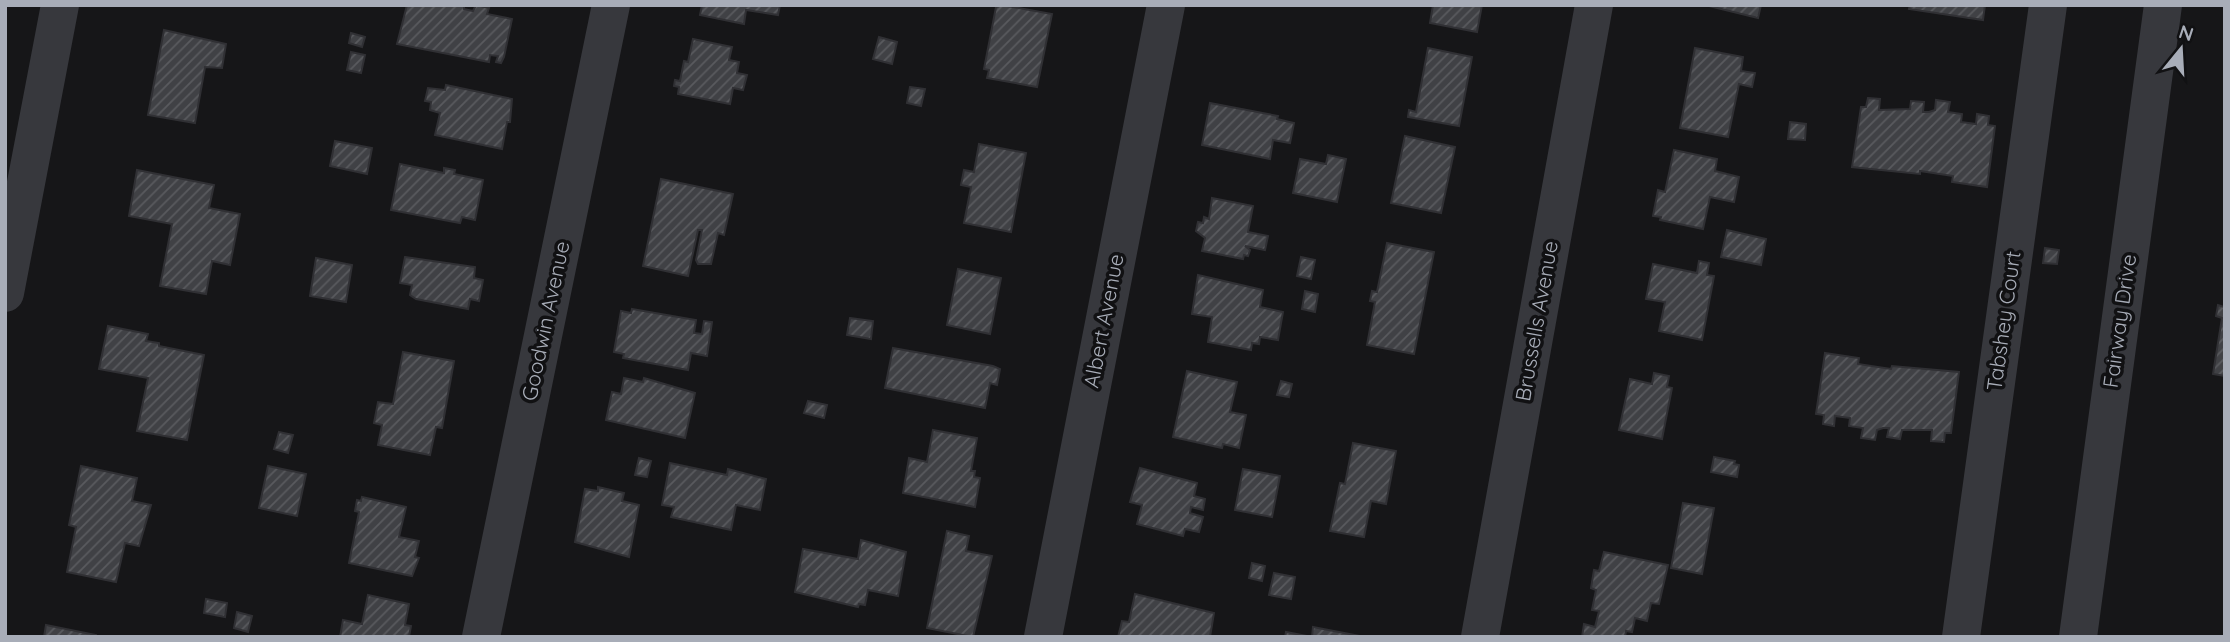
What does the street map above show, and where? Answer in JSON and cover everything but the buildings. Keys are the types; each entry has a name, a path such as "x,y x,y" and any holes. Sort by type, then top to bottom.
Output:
{"street":[{"path":"5,293 60,5"},
{"name":"Goodwin Avenue","path":"481,637 611,5"},
{"name":"Albert Avenue","path":"1043,637 1166,5"},
{"name":"Brussells Avenue","path":"1480,637 1594,5"},
{"name":"Tabshey Court","path":"1961,637 2048,5"},
{"name":"Fairway Drive","path":"2078,637 2163,5"}]}
